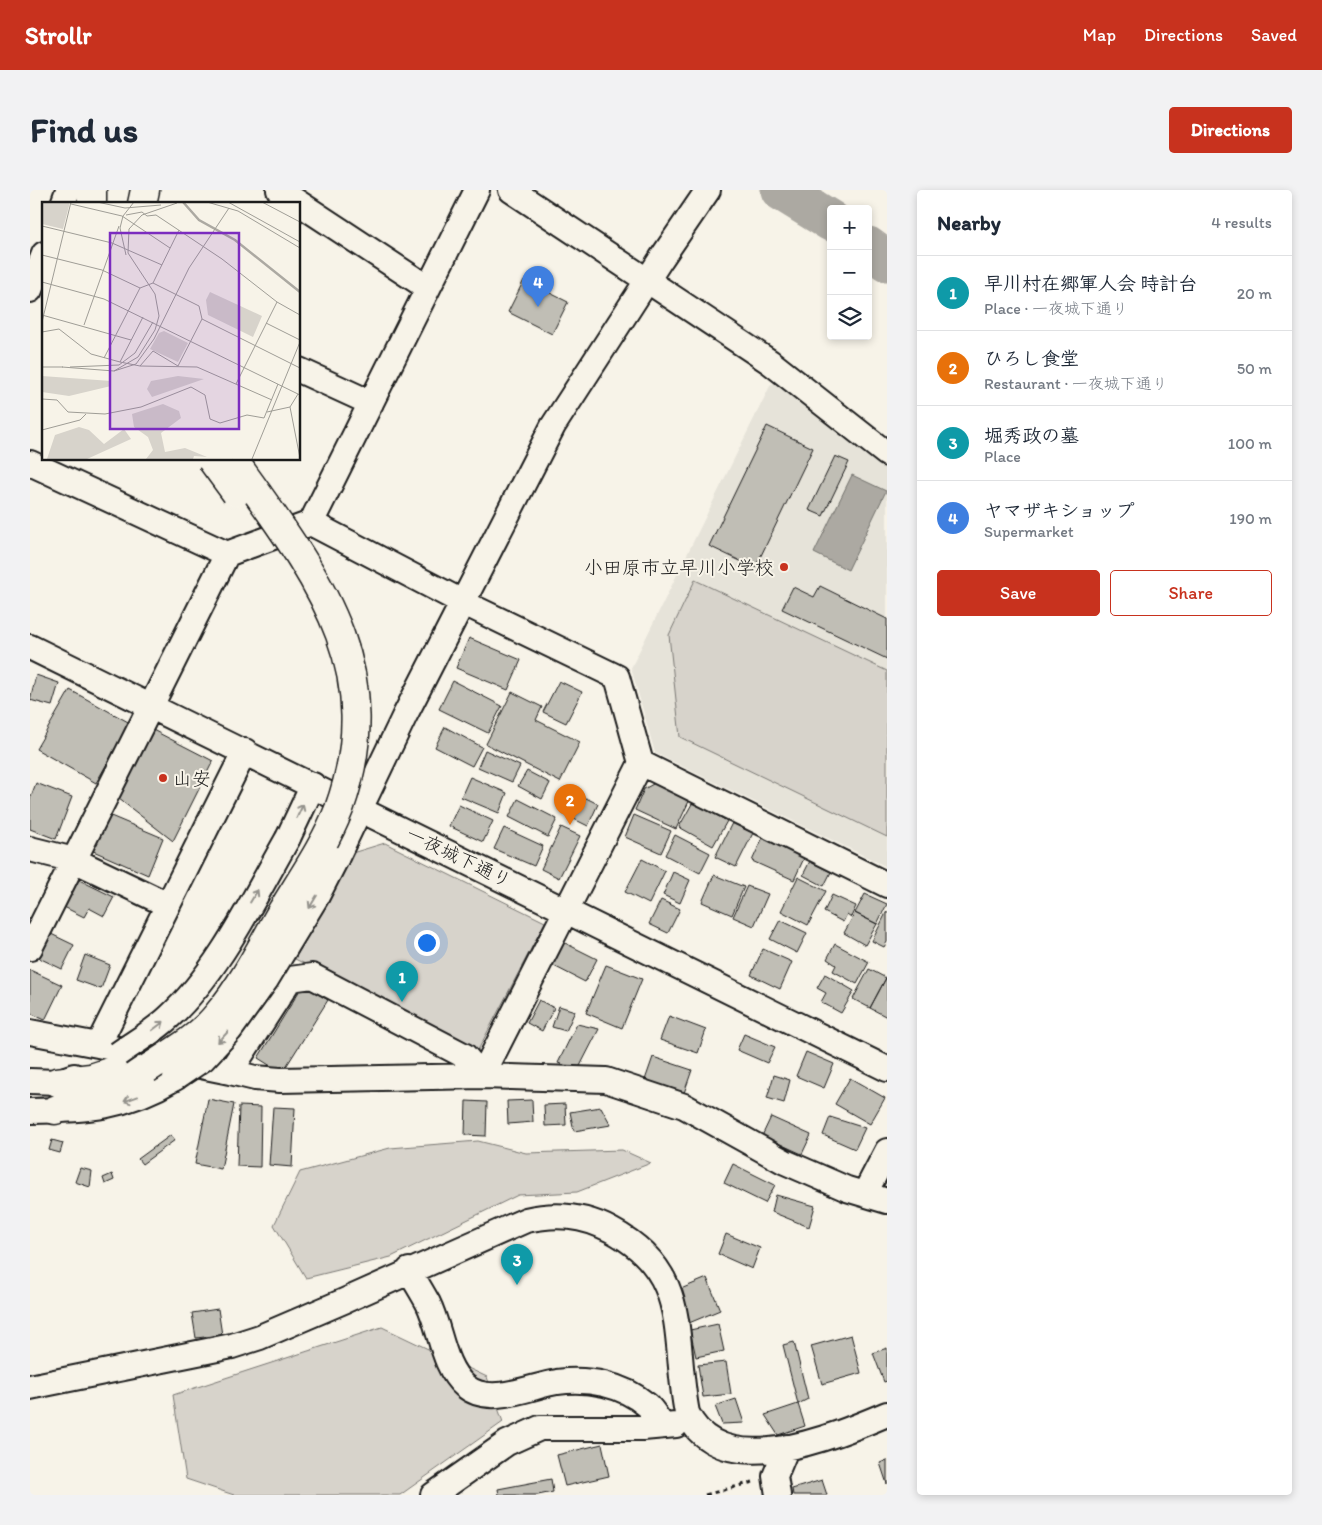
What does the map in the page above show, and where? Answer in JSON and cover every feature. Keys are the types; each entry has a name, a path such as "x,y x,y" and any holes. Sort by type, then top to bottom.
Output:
{"highway":[{"path":"43,1111 92,1097 124,1057 180,1032 216,994 312,835 332,782 337,753 339,702 332,657 318,618 291,566 212,460"},
{"path":"57,1082 91,1078 118,1069 124,1057 192,1039 217,1015 237,988 327,837 349,776 354,744 354,711 350,670 330,608 299,553 233,460"}],"street":[{"path":"64,202 68,190"},
{"path":"279,190 297,202"},
{"path":"30,948 227,554 311,523 477,190"},
{"path":"511,190 648,279 770,362 887,454"},
{"path":"43,1111 112,1106 152,1091 203,1060 230,1030 266,980 317,896 359,808 553,426 660,259 708,190"},
{"path":"300,204 428,288"},
{"path":"30,290 42,260"},
{"path":"300,370 371,403"},
{"path":"30,462 227,554"},
{"path":"311,523 464,603 617,678 641,763 568,911 482,1076"},
{"name":"一夜城下通り","path":"30,647 245,751 887,1069"},
{"path":"124,1057 166,904 245,751"},
{"path":"641,763 887,885"},
{"path":"124,1057 167,1019 194,990 224,947 288,838 313,785"},
{"path":"30,849 74,860 166,904"},
{"path":"230,1072 290,979 312,976 465,1056 482,1076"},
{"path":"30,1032 124,1057 230,1072 255,1078 280,1080 482,1076 606,1080 684,1106 785,1162 847,1189 876,1198 887,1151"},
{"path":"30,1081 57,1082"},
{"path":"30,1387 232,1346 260,1337 328,1308 409,1270 526,1220 546,1215 566,1215 586,1219 618,1233 645,1254 657,1267 666,1282 677,1324 684,1395 692,1424 706,1437 720,1445 761,1451 787,1447 839,1434 887,1414"},
{"path":"409,1270 428,1304 448,1361 466,1386 478,1393 512,1394 559,1382 598,1382 619,1388 648,1405 663,1426"},
{"path":"433,1495 507,1443 540,1428 692,1424"},
{"path":"777,1486 787,1447"}],"path":[{"path":"705,1495 777,1486"}],"shaded area":[{"name":"小田原市立早川小学校","path":"782,382 887,466 887,867 655,753 631,668 771,384"},
{"path":"852,475 886,491 848,570 814,553"},
{"path":"695,580 887,671 887,837 680,737 669,635"},
{"path":"385,843 545,922 478,1050 295,959 352,853"},
{"path":"478,1141 526,1153 622,1150 651,1163 577,1192 518,1195 391,1257 306,1278 274,1225 300,1172 390,1148"},
{"path":"382,1327 487,1377 503,1422 400,1495 234,1495 186,1479 173,1395"}],"building":[{"path":"524,280 568,302 552,334 508,312"},
{"path":"767,426 813,448 755,568 709,546"},
{"path":"835,456 849,462 823,516 809,510"},
{"path":"820,586 887,619 887,659 782,609 793,587 814,597"},
{"path":"469,638 521,660 508,690 456,668"},
{"path":"36,675 59,683 52,706 30,700"},
{"path":"453,681 502,706 488,733 439,709"},
{"path":"559,681 582,692 566,723 543,712"},
{"path":"70,690 130,723 96,783 36,749"},
{"path":"512,692 542,707 536,720 580,742 560,782 486,744"},
{"name":"山安","path":"147,727 213,761 173,841 114,795"},
{"path":"445,727 482,747 472,766 435,747"},
{"path":"485,750 520,766 512,782 478,767"},
{"path":"527,771 550,783 542,799 518,786"},
{"path":"470,777 507,793 499,813 461,797"},
{"path":"36,783 72,797 56,839 30,829 30,799"},
{"path":"655,783 690,799 676,829 635,810 644,789"},
{"path":"572,791 598,804 588,826 562,813"},
{"path":"518,799 557,819 548,837 509,817"},
{"path":"693,802 727,821 713,846 679,827"},
{"path":"459,805 493,821 483,842 449,826"},
{"path":"106,814 163,838 148,875 91,850"},
{"path":"634,815 671,831 661,853 625,837"},
{"path":"732,823 753,833 736,867 715,857"},
{"path":"561,827 580,836 559,878 541,869"},
{"path":"504,828 543,846 534,866 494,849"},
{"path":"675,835 710,853 700,873 665,855"},
{"path":"763,837 805,856 794,880 752,861"},
{"path":"642,859 665,871 649,904 625,892"},
{"path":"810,861 831,872 824,886 803,875"},
{"path":"673,872 690,880 680,903 663,895"},
{"path":"714,875 744,887 732,915 702,902"},
{"path":"798,877 826,891 808,925 781,911"},
{"path":"77,879 114,897 104,916 89,908 84,917 64,907"},
{"path":"747,886 768,894 754,926 733,917"},
{"path":"865,894 887,904 877,924 855,913"},
{"path":"832,895 856,906 851,917 847,914 843,922 824,912"},
{"path":"661,900 680,909 668,933 649,924"},
{"path":"887,911 887,942 884,947 872,941"},
{"path":"855,913 877,924 865,945 844,933"},
{"path":"780,920 807,933 797,953 770,939"},
{"path":"49,933 74,945 62,969 37,957"},
{"path":"557,939 597,959 585,982 546,962"},
{"path":"835,944 869,962 857,984 833,971 836,965 827,959"},
{"path":"763,949 792,962 780,989 751,975"},
{"path":"85,955 110,965 101,989 76,980"},
{"path":"606,965 642,979 622,1028 586,1013"},
{"path":"869,969 886,978 870,1008 853,999"},
{"path":"30,970 62,985 45,1020 30,1013"},
{"path":"825,974 854,991 841,1013 821,1002 826,993 817,988"},
{"path":"887,978 887,1017 870,1008"},
{"path":"303,985 328,1000 282,1073 258,1058"},
{"path":"539,1000 554,1008 542,1031 527,1023"},
{"path":"559,1006 575,1011 566,1031 552,1027"},
{"path":"669,1016 706,1030 698,1053 660,1040"},
{"path":"577,1024 599,1029 578,1070 558,1063"},
{"path":"744,1034 775,1047 767,1063 737,1050"},
{"path":"806,1052 834,1064 824,1088 796,1076"},
{"path":"653,1057 692,1070 684,1093 645,1080"},
{"path":"774,1075 790,1080 784,1103 767,1098"},
{"path":"850,1078 885,1098 870,1124 835,1104"},
{"path":"208,1099 234,1104 221,1169 195,1164"},
{"path":"532,1100 533,1122 508,1124 507,1101"},
{"path":"466,1101 487,1102 486,1136 465,1135"},
{"path":"565,1104 566,1125 545,1126 544,1105"},
{"path":"239,1106 261,1107 260,1167 237,1166"},
{"path":"273,1107 295,1108 292,1167 269,1165"},
{"path":"601,1107 611,1125 574,1131 570,1112"},
{"path":"771,1117 811,1135 802,1154 762,1136"},
{"path":"830,1117 865,1128 855,1149 823,1135"},
{"path":"171,1135 175,1140 142,1164 138,1159"},
{"path":"52,1140 63,1143 60,1153 49,1150"},
{"path":"733,1164 775,1185 765,1203 724,1183"},
{"path":"80,1168 92,1171 90,1187 75,1182"},
{"path":"112,1174 114,1180 105,1184 103,1178"},
{"path":"776,1195 815,1206 809,1227 772,1212"},
{"path":"726,1234 760,1248 752,1269 718,1254"},
{"path":"707,1278 720,1310 689,1323 676,1291"},
{"path":"218,1309 222,1335 196,1338 192,1313"},
{"path":"718,1324 724,1351 696,1357 690,1330"},
{"path":"851,1335 861,1373 822,1384 811,1346"},
{"path":"794,1342 808,1399 798,1404 783,1345"},
{"path":"887,1348 887,1381 884,1382 873,1353"},
{"path":"726,1362 731,1394 703,1397 698,1365"},
{"path":"736,1399 744,1423 722,1424 715,1406"},
{"path":"798,1404 805,1426 778,1435 765,1415"},
{"path":"602,1444 609,1476 565,1486 557,1455"},
{"path":"887,1460 887,1484 880,1463"},
{"path":"551,1479 553,1492 538,1495 499,1495 498,1489"},
{"path":"822,1480 827,1495 793,1495 792,1489"}],"waterway":[{"path":"781,190 827,219"},
{"path":"872,250 887,261"}],"place":[{"name":"ヤマザキショップ","path":"538,307"},
{"name":"小田原市立早川小学校","path":"784,567"},
{"name":"山安","path":"163,778"},
{"name":"ひろし食堂","path":"570,825"},
{"name":"早川村在郷軍人会 時計台","path":"402,1002"},
{"name":"堀秀政の墓","path":"517,1285"}]}
